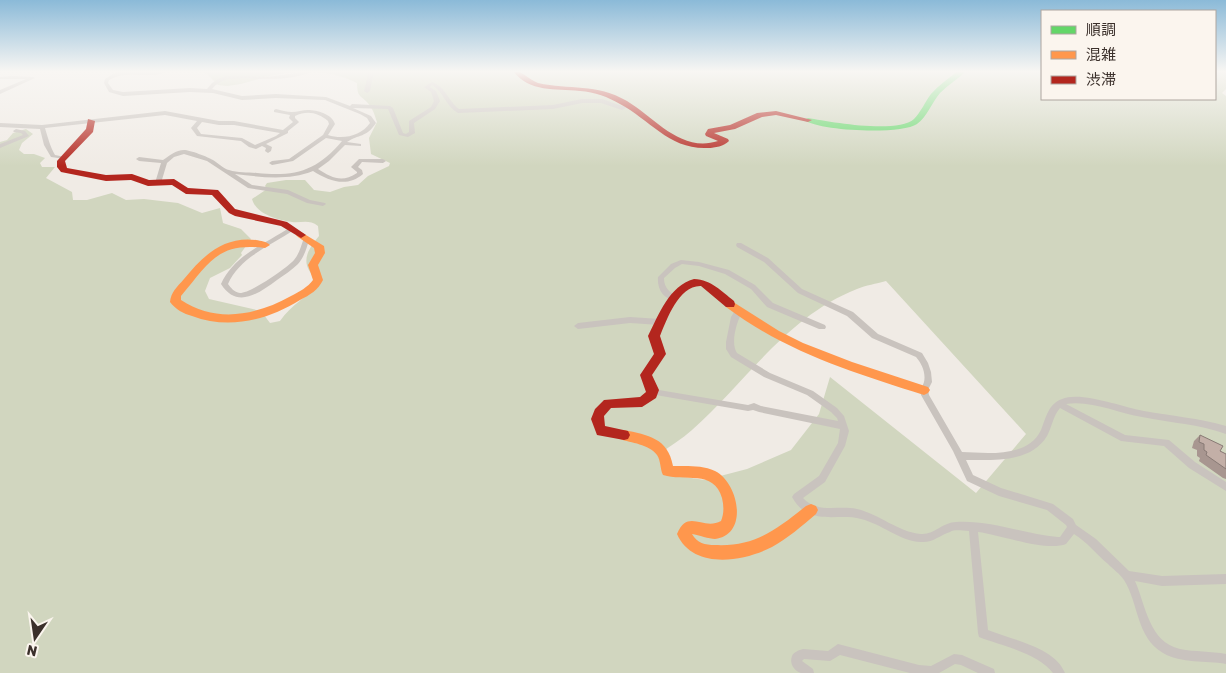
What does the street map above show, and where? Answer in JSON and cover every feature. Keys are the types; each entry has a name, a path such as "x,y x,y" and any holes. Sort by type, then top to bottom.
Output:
{"street":[{"path":"229,172 285,175 314,169 345,140 364,133 373,123 364,114 336,102"},
{"path":"348,106 384,106 390,108 401,134 406,136 412,133 410,122 433,108 437,102"},
{"path":"450,102 452,107 458,111 553,107 571,102"},
{"path":"606,102 622,108 627,106"},
{"path":"621,102 672,138 702,145 724,142 724,140 709,134 711,131 732,127 763,114 786,114 830,124 878,127 888,130 915,122 930,102"},
{"path":"272,164 291,160 325,136 332,124 331,120 310,108 301,107"},
{"path":"276,111 295,114 313,111"},
{"path":"0,127 42,127 165,113 286,132"},
{"path":"201,120 194,128 196,132 203,136 242,140 253,147 263,145 286,132 296,122 292,118 295,114"},
{"path":"91,121 90,130 60,164 60,167 68,172 106,178 132,177 148,183 174,182 186,191 215,192 238,214 280,222 306,239 316,243 320,249 313,265 318,280 311,288 283,306 254,316 224,318 188,313 175,302 176,295 222,247 234,242 265,246"},
{"path":"0,127 23,132 26,135 24,138 0,146"},
{"path":"42,127 45,143 50,152 54,156 64,158"},
{"path":"325,136 359,145"},
{"path":"263,145 268,147 268,151"},
{"path":"158,183 165,162 176,154 188,153 209,160 250,187 288,192 309,202 324,204"},
{"path":"139,159 165,162"},
{"path":"314,169 333,181 341,182 360,174 360,171 354,167 361,160 383,161"},
{"path":"292,229 246,258 227,276 224,284 228,290 241,296 260,289 297,261 306,239"},
{"path":"739,245 766,260 800,291 850,314 875,336 919,355 923,359 929,381 924,390"},
{"path":"673,298 666,295 661,286 661,277 673,266 689,262 727,272 753,287 770,305 822,327"},
{"path":"653,392 646,375 660,354 654,336 673,298 684,288 694,282 699,282 770,333 814,354 924,390 960,456 966,471 975,482 1016,498 1050,507 1070,522 1072,528 1092,540 1126,575 1151,636 1158,644 1183,656 1226,659"},
{"path":"739,311 734,317 730,342 730,349 734,355 767,375 810,393 834,410 840,416 844,426 842,443 822,479 797,497 811,510 819,513 840,512 864,516 905,535 919,538 931,538 942,530 954,526 1058,542 1063,540 1072,528"},
{"path":"578,326 620,321 660,322"},
{"path":"653,392 748,408 753,413 759,410 844,426"},
{"path":"653,392 648,399 642,402 608,403 595,420 596,427 601,431 639,440 656,447 663,452 668,471 674,473 700,471 712,475 719,480 732,502 726,525 714,532 696,526 689,527 684,534 691,546 703,551 722,554 755,550 772,542 811,510"},
{"path":"960,456 1002,455 1026,450 1043,436 1053,410 1067,400 1086,401 1144,414 1195,421 1226,430"},
{"path":"1059,404 1124,438 1166,443 1192,465 1226,487"},
{"path":"973,528 983,632 1047,658 1056,666 1060,673"},
{"path":"1126,575 1162,580 1226,580"},
{"path":"809,673 797,664 797,658 803,654 830,656 838,649 919,670 932,671 954,659 962,660 990,673"}],"green space":[{"path":"1226,102 1226,673 0,673 0,142 7,140 13,133 26,129 33,134 22,143 19,150 24,154 34,154 45,158 40,163 42,167 55,167 46,178 72,192 73,200 87,200 112,193 126,200 144,199 178,203 202,213 220,208 223,223 241,229 251,239 241,253 242,255 230,268 210,278 205,291 209,299 261,311 270,323 280,321 289,310 320,282 309,271 306,260 307,254 319,236 318,226 312,223 292,222 274,218 258,209 252,199 267,189 265,186 267,183 305,180 314,190 330,192 358,185 368,176 389,166 390,163 371,154 369,138 377,122 367,103","holes":["886,281 1026,434 976,493 830,377 819,414 791,450 747,469 705,480 677,476 658,455 692,430 788,333 809,316 832,301 857,289"]}],"building":[{"path":"1200,435 1223,446 1220,451 1226,454 1226,469 1206,455 1207,452 1204,450 1204,444 1199,442"}],"traffic: fast":[{"path":"808,120 864,128 895,128 907,126 915,122 929,102"}],"traffic: slow":[{"path":"265,245 234,244 213,254 176,295 175,302 189,311 205,317 221,319 255,315 287,303 311,289 318,280 313,265 320,253 319,246 301,235"},
{"path":"730,304 752,320 799,346 848,366 924,390"},
{"path":"624,435 646,441 657,447 664,455 668,471 703,473 718,480 724,486 730,501 729,518 726,526 715,532 689,527 684,534 689,542 699,549 727,553 754,548 777,536 811,510"}],"traffic: jam":[{"path":"623,102 672,137 695,145 722,143 725,141 709,134 711,131 732,127 760,115 776,113 808,120"},
{"path":"91,121 90,130 61,161 61,167 64,170 106,178 132,177 148,183 174,182 186,191 215,192 232,211 284,224 301,235"},
{"path":"624,435 601,431 597,423 598,416 608,403 642,402 652,395 653,390 646,375 660,354 654,336 672,300 686,286 694,282 703,283 713,289 730,304"}]}
